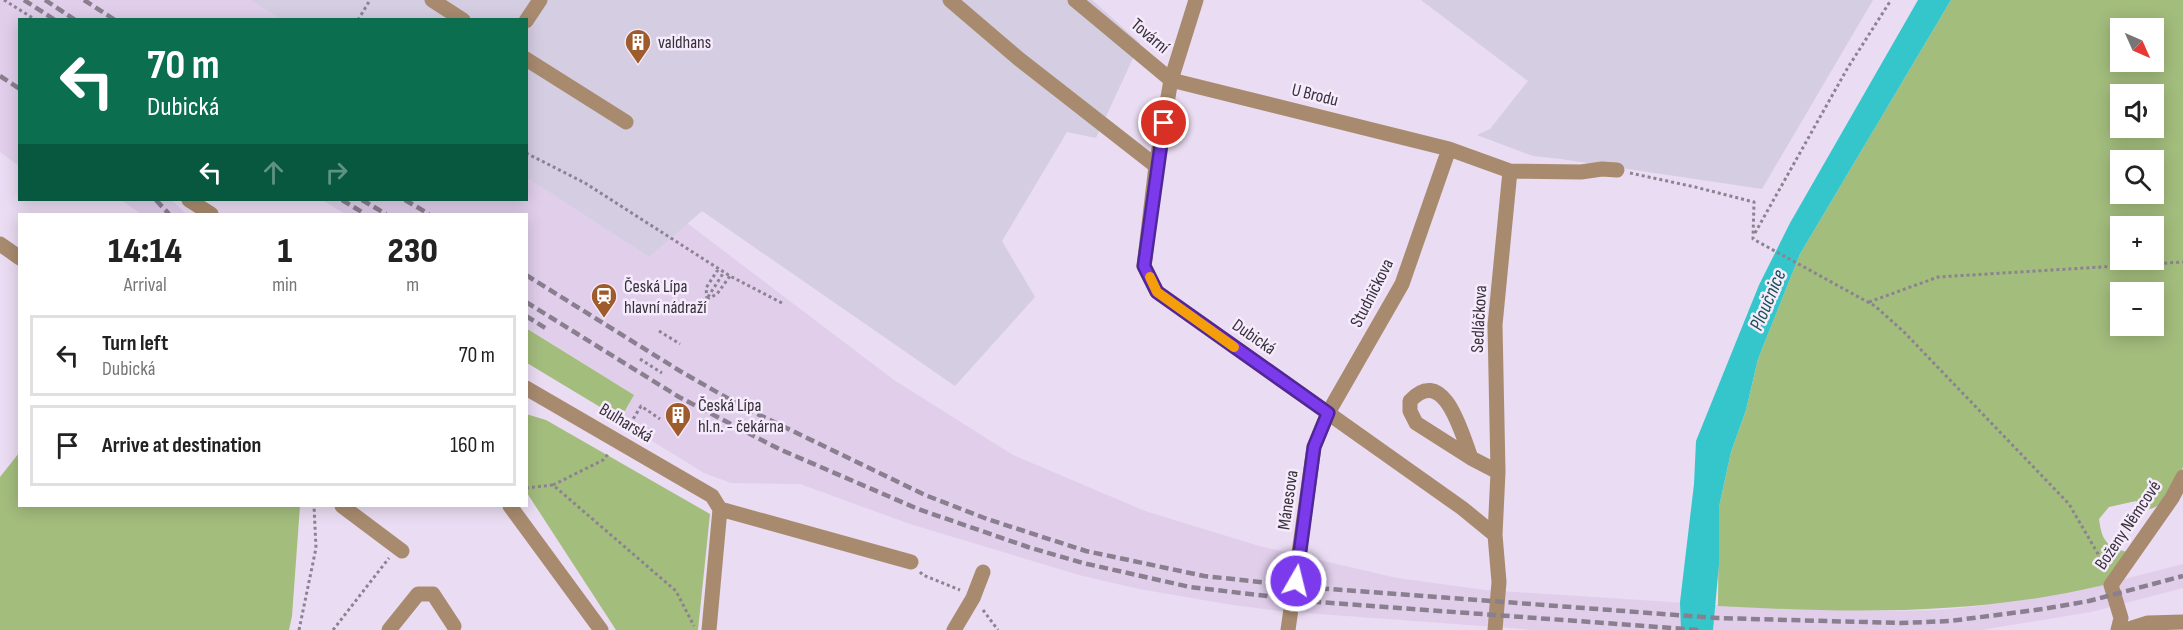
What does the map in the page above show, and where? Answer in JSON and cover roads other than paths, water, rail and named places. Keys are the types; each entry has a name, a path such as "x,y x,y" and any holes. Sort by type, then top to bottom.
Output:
{"street":[{"path":"432,0 460,18"},
{"path":"528,18 540,0"},
{"path":"950,0 1019,60 1156,166"},
{"name":"Tovární","path":"1075,0 1171,80"},
{"name":"Dubická","path":"1196,0 1171,80 1156,166 1144,266 1157,292 1462,508 1495,535"},
{"path":"528,60 626,122"},
{"name":"U Brodu","path":"1171,80 1449,149"},
{"path":"1449,149 1510,171 1617,170"},
{"name":"Studničkova","path":"1328,413 1402,284 1449,149"},
{"name":"Sedláčkova","path":"1495,535 1498,472 1496,325 1510,171"},
{"path":"191,201 209,213"},
{"path":"0,244 18,257"},
{"name":"Bulharská","path":"528,389 712,496 720,509"},
{"path":"1471,458 1447,401 1429,389 1419,392 1410,401 1410,411 1416,423 1471,458 1498,472"},
{"name":"Mánesova","path":"1288,630 1314,447 1328,413"},
{"name":"Boženy Němcové","path":"2118,630 2121,618 2111,585 2172,498 2183,477"},
{"path":"343,507 399,549"},
{"path":"511,507 601,630"},
{"path":"709,630 720,509 910,562"},
{"path":"1494,630 1499,582 1495,535"},
{"path":"954,630 973,598 983,572"},
{"path":"389,630 418,594 433,594 453,629"},
{"path":"2126,630 2148,623 2183,622"}],"water":[{"name":"Ploučnice","path":"1918,0 1951,0 1800,254 1758,359 1746,410 1731,452 1719,507 1719,564 1713,630 1681,630 1680,602 1694,484 1696,441 1759,285 1790,223"}],"railway":[{"path":"24,0 52,18"},
{"path":"45,0 72,18"},
{"path":"84,0 112,18"},
{"path":"0,76 18,88"},
{"path":"157,201 168,213"},
{"path":"344,201 363,213"},
{"path":"364,201 384,213"},
{"path":"407,201 427,213"},
{"path":"528,276 680,371 743,407 925,495 987,519 1086,551 1204,576 1317,588 1717,618 1900,623 1950,621 2043,609 2089,601 2183,576"},
{"path":"528,303 679,397 779,449 918,509 1028,547 1083,563 1190,587 1318,602 1699,630"},
{"path":"528,317 547,329"}],"place":[{"name":"valdhans","path":"638,65"},
{"name":"Česká Lípa hlavní nádraží","path":"604,319"},
{"name":"Česká Lípa hl.n. - čekárna","path":"678,438"}]}
